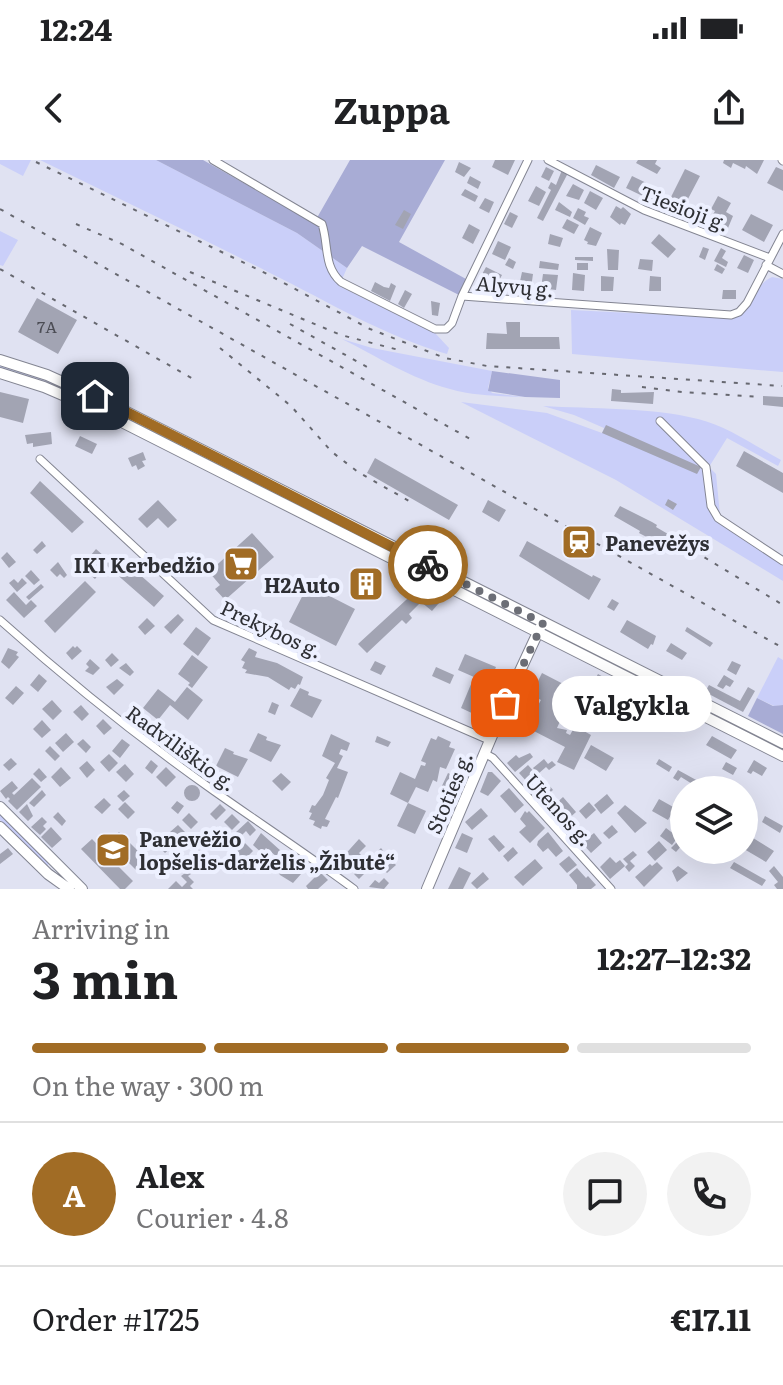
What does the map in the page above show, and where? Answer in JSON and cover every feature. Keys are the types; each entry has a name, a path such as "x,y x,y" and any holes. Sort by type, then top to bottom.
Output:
{"main road":[{"path":"0,360 80,389 783,743"},
{"path":"0,373 74,399 783,756"},
{"path":"226,476 231,465"},
{"path":"338,533 344,521"},
{"name":"Stoties g.","path":"427,889 489,740 543,623"},
{"path":"0,807 82,889"},
{"path":"0,827 48,874 69,889"}],"street":[{"name":"Alyvų g.","path":"213,160 322,224 328,263 333,275 341,282 435,329 446,329 452,323 462,296 731,315 747,303 783,234"},
{"path":"462,296 528,160"},
{"name":"Tiesioji g.","path":"548,160 644,210 768,262"},
{"path":"768,262 783,274"},
{"path":"660,421 706,467 711,506 718,518 783,561"},
{"name":"Prekybos g.","path":"40,459 213,620 489,740"},
{"name":"Radviliškio g.","path":"0,620 123,724 354,889"},
{"name":"Utenos g.","path":"484,753 493,758 611,889"}],"shaded area":[{"path":"0,160 31,160 23,176 0,164"},
{"path":"40,160 156,160 297,233 347,268 339,286 435,333 449,348 447,354 379,328"},
{"path":"156,160 203,160 314,223 350,160 445,160 399,242 466,279 459,295 362,246 347,268 297,233"},
{"path":"0,231 18,240 3,266 0,265"},
{"path":"772,277 783,279 783,372 572,354 571,310 730,318 745,310 760,287"},
{"path":"342,339 372,348 492,371 488,388 492,393 524,397 468,393 436,385"},
{"path":"0,365 99,403 225,468 0,369"},
{"path":"492,371 560,380 560,398 488,391"},
{"path":"461,402 547,413 602,433 604,428 543,406 660,412 709,422 741,437 781,460 778,466 727,438 709,467 716,474 720,515 783,562 783,581 616,480"},
{"path":"347,528 525,618 524,622 346,532"},
{"path":"557,634 783,747 783,752 555,638"},
{"path":"778,657 783,660 783,705 774,706 757,698"},
{"path":"757,698 773,706 783,705 783,734 748,716"},
{"path":"0,813 50,862 47,866 0,820"}],"building":[{"path":"495,160 515,160 508,175 492,167"},
{"path":"638,160 657,160 655,164 661,168 657,174 636,163"},
{"path":"724,160 764,160 757,174 746,166 745,169 733,163 731,168 723,163"},
{"path":"459,162 471,168 464,177 455,172"},
{"path":"596,165 620,177 614,188 591,175"},
{"path":"546,167 554,171 549,181 541,177"},
{"path":"776,167 783,170 783,191 767,183"},
{"path":"685,169 700,176 679,216 665,209"},
{"path":"562,170 568,173 543,221 537,218 551,190 548,188 551,182 556,185"},
{"path":"470,176 481,182 478,189 467,183"},
{"path":"632,176 659,189 653,201 626,188"},
{"path":"573,184 584,190 579,200 566,196"},
{"path":"536,186 546,192 539,206 528,201"},
{"path":"465,189 478,196 475,202 461,195"},
{"path":"590,191 603,198 596,210 584,203"},
{"path":"718,196 731,203 726,212 733,216 728,228 710,220 715,211 711,209"},
{"path":"485,198 494,202 489,213 479,208"},
{"path":"559,202 572,212 570,217 555,210"},
{"path":"616,206 623,207 631,214 625,225 610,217"},
{"path":"578,208 586,212 584,216 589,218 585,225 573,218"},
{"path":"404,210 411,214 403,229 395,225"},
{"path":"510,212 518,216 512,228 504,224"},
{"path":"751,214 773,225 764,242 742,230"},
{"path":"567,219 579,225 574,234 562,228"},
{"path":"469,224 480,230 473,244 462,238"},
{"path":"590,227 602,233 596,246 584,240"},
{"path":"550,234 563,238 560,247 548,244"},
{"path":"659,234 676,249 668,258 651,243"},
{"path":"498,241 511,247 505,260 492,254"},
{"path":"703,247 709,249 705,260 699,257"},
{"path":"721,248 726,251 722,258 728,262 726,267 714,261"},
{"path":"607,249 619,250 618,270 608,270"},
{"path":"744,255 754,260 748,273 737,268"},
{"path":"575,257 593,257 593,261 575,260"},
{"path":"509,258 516,262 513,269 505,265"},
{"path":"640,259 653,260 652,271 638,269"},
{"path":"540,261 559,264 558,270 539,268"},
{"path":"577,263 588,263 588,270 577,270"},
{"path":"717,264 725,269 722,274 714,270"},
{"path":"486,267 502,275 495,288 479,280"},
{"path":"522,272 533,274 531,288 519,286"},
{"path":"573,273 585,275 584,291 572,290"},
{"path":"543,274 558,275 556,290 541,288"},
{"path":"601,276 614,277 613,291 601,291"},
{"path":"650,276 661,277 661,291 649,291"},
{"path":"375,282 389,288 391,283 396,286 390,301 371,291"},
{"path":"405,290 412,294 404,308 398,304"},
{"path":"723,290 736,290 736,299 722,299"},
{"path":"37,298 77,320 58,354 18,332"},
{"path":"431,301 440,303 438,316 432,315"},
{"path":"506,322 520,322 520,337 559,337 560,349 486,349 487,333 507,334"},
{"path":"612,389 621,390 621,393 654,392 653,404 611,401"},
{"path":"0,392 29,399 23,423 0,417"},
{"path":"763,396 783,397 783,407 763,405"},
{"path":"606,425 701,467 697,474 602,433"},
{"path":"51,432 52,444 33,447 33,443 27,444 25,435"},
{"path":"80,436 97,444 92,454 75,446"},
{"path":"744,451 783,473 783,493 736,466"},
{"path":"143,452 145,466 138,470 136,465 132,467 128,458"},
{"path":"375,458 458,505 449,520 367,473"},
{"path":"40,481 84,522 72,533 30,493"},
{"path":"668,499 677,504 673,510 665,505"},
{"path":"158,500 177,520 168,528 158,518 147,528 138,519"},
{"path":"488,500 506,510 499,522 482,512"},
{"path":"620,506 685,544 679,554 614,516"},
{"name":"IKI Kerbedžio","path":"252,533 274,557 225,600 215,589 220,585 209,572"},
{"path":"42,541 46,546 37,554 33,550"},
{"path":"527,541 601,579 589,600 519,556"},
{"path":"96,549 114,565 121,558 164,596 154,607 106,565 95,579 81,567"},
{"path":"7,552 16,562 9,568 1,558"},
{"path":"58,562 67,575 64,578 60,574 57,577 50,570"},
{"path":"31,570 40,580 34,585 25,576"},
{"name":"H2Auto","path":"355,574 381,587 377,594 351,581"},
{"path":"22,578 27,583 17,592 9,583 14,579 18,583"},
{"path":"85,581 96,592 55,633 44,621"},
{"path":"41,584 44,587 29,600 26,597"},
{"path":"308,585 355,609 336,646 289,622"},
{"path":"418,589 439,603 432,611 421,602 409,614 412,618 406,624 402,620 367,653 358,644"},
{"path":"14,592 26,605 31,600 37,606 24,618 6,600"},
{"path":"612,599 619,603 614,611 607,607"},
{"path":"178,614 184,620 171,634 164,627"},
{"path":"147,618 155,626 145,635 138,627"},
{"path":"627,620 656,636 653,645 648,649 620,632"},
{"path":"196,627 211,638 198,656 183,644"},
{"path":"687,627 713,643 710,647 685,631"},
{"path":"671,643 687,653 682,660 666,651"},
{"path":"73,646 82,651 72,660 66,653"},
{"path":"8,648 18,652 16,655 19,657 9,669 1,662"},
{"path":"249,648 257,652 255,657 277,663 303,677 300,685 289,690 268,677 245,673 247,670 242,668 245,662 241,660"},
{"path":"112,653 119,660 111,667 105,660"},
{"path":"465,654 496,667 476,715 461,708 474,677 458,670"},
{"path":"192,655 208,667 192,688 178,674"},
{"path":"90,659 100,668 93,675 85,671"},
{"path":"375,661 386,666 381,675 370,670"},
{"path":"732,661 741,665 736,675 727,670"},
{"path":"126,663 134,672 130,676 119,668"},
{"path":"436,667 454,675 450,684 432,676"},
{"path":"542,673 573,689 575,695 587,701 586,705 594,713 589,723 560,708 556,716 561,719 557,728 567,730 566,733 570,735 575,726 591,735 574,770 557,762 565,747 526,727 541,700 531,695"},
{"path":"39,674 47,681 38,692 30,685"},
{"path":"598,674 621,687 615,698 592,685"},
{"path":"724,675 734,681 730,687 726,685 723,689 717,686"},
{"path":"117,679 124,685 114,695 106,687"},
{"path":"709,685 740,701 748,687 755,691 743,712 705,692"},
{"path":"16,686 24,693 13,705 5,698"},
{"path":"187,687 203,700 188,720 170,705 158,720 143,708 158,689 175,702"},
{"path":"300,688 322,700 312,718 290,706"},
{"path":"52,700 62,711 53,720 42,709"},
{"path":"646,700 674,716 666,730 638,715"},
{"path":"272,702 279,705 275,715 268,712"},
{"path":"81,705 89,714 82,721 73,712"},
{"path":"618,706 623,709 612,728 600,721 605,713 612,717"},
{"path":"103,719 112,728 104,735 96,726"},
{"path":"42,720 51,730 42,738 33,729"},
{"path":"66,733 74,742 63,752 55,743"},
{"path":"258,733 267,737 266,740 281,745 271,762 249,751"},
{"path":"331,734 350,743 347,751 341,749 339,754 343,756 337,768 348,772 338,798 325,819 330,821 327,827 322,826 321,829 313,825 315,821 309,819 312,813 309,812 323,795 329,780 326,778 335,763 322,756"},
{"path":"377,736 391,742 388,747 375,742"},
{"path":"438,736 451,742 449,747 455,749 446,769 440,767 437,782 433,780 428,792 416,787 408,803 390,794 400,772 415,779 421,765 425,766 426,763 421,761 431,738 436,740"},
{"path":"712,736 737,750 731,759 706,745"},
{"path":"83,739 91,747 86,753 77,744"},
{"path":"122,739 130,745 120,758 112,751"},
{"path":"591,745 614,758 606,771 584,758"},
{"path":"50,746 60,756 55,761 45,751"},
{"path":"225,748 248,759 238,777 216,766"},
{"path":"530,753 533,757 515,772 507,763 516,755 519,758"},
{"path":"109,754 118,763 109,772 100,762"},
{"path":"11,758 17,764 9,771 3,765"},
{"path":"544,759 548,764 552,761 556,765 549,770 546,767 538,774 533,768"},
{"path":"659,759 672,767 669,772 656,764"},
{"path":"151,760 158,766 152,774 145,768"},
{"path":"754,760 767,768 762,776 753,771 751,774 747,772"},
{"path":"87,761 95,770 87,778 79,768"},
{"path":"726,762 737,768 733,775 722,769"},
{"path":"125,764 134,774 126,782 116,772"},
{"path":"528,765 536,774 527,782 519,773"},
{"path":"61,767 71,778 60,787 51,777"},
{"path":"166,767 176,777 166,787 156,777"},
{"path":"39,768 47,777 41,782 33,774"},
{"path":"678,770 689,776 674,776"},
{"path":"488,772 501,781 488,796 480,792"},
{"path":"281,773 291,782 282,791 272,781"},
{"path":"448,773 462,780 453,793 457,795 453,806 445,802 447,797 442,795 444,789 441,788"},
{"path":"541,775 553,790 542,799 530,785"},
{"path":"32,778 41,787 17,810 0,791 12,781 18,788 12,793 14,795"},
{"path":"189,785 195,785 200,793 198,799 189,801 184,796 184,790"},
{"path":"509,788 524,805 515,813 500,796"},
{"path":"42,790 46,795 34,807 29,803"},
{"path":"124,790 130,796 123,802 117,796"},
{"path":"607,794 614,803 601,814 594,805"},
{"path":"563,797 576,812 565,822 552,807"},
{"path":"104,798 111,805 102,814 94,807"},
{"path":"659,799 670,805 668,820 652,811"},
{"path":"177,801 184,806 178,814 171,808"},
{"path":"125,802 135,812 128,819 118,809"},
{"path":"589,802 596,810 586,819 579,811"},
{"path":"408,803 426,811 415,834 397,826"},
{"path":"27,804 33,816 28,821 19,812"},
{"path":"220,804 226,810 216,820 210,814"},
{"path":"625,805 647,823 635,833 617,813"},
{"path":"481,808 488,816 472,830 465,822"},
{"path":"525,811 529,811 545,828 530,843 519,832 526,826 520,819"},
{"path":"58,812 66,821 62,826 53,817"},
{"path":"189,813 198,822 191,829 182,820"},
{"path":"232,814 240,822 232,830 224,822"},
{"path":"765,816 783,826 780,833 762,822"},
{"path":"42,817 47,822 43,826 46,829 40,835 31,827"},
{"path":"248,821 256,830 250,836 246,831 239,838 235,833"},
{"path":"178,825 185,832 177,840 170,832"},
{"path":"612,825 618,832 609,839 603,833"},
{"path":"219,826 227,834 216,845 208,836"},
{"path":"51,827 62,839 52,848 41,837"},
{"path":"666,828 670,831 670,844 660,836"},
{"path":"119,832 150,863 140,874 120,854 122,866 119,867 133,881 125,889 120,889 81,849 92,839 117,865 118,852 108,842"},
{"path":"548,832 563,851 556,857 548,848 543,852 537,845"},
{"path":"261,833 281,851 276,856 266,848 262,853 253,845"},
{"path":"462,833 473,838 467,853 455,848"},
{"path":"594,833 602,843 591,853 582,843"},
{"path":"494,835 505,847 499,852 488,839"},
{"path":"166,837 174,845 165,853 157,845"},
{"path":"359,839 366,846 359,853 363,857 352,869 341,859"},
{"path":"659,841 667,850 655,861 647,852"},
{"path":"758,841 774,851 766,862 758,857"},
{"path":"245,843 253,851 243,861 235,853"},
{"path":"513,847 518,853 508,862 503,856"},
{"path":"8,848 13,854 0,864 0,854"},
{"path":"197,848 203,854 190,867 183,861"},
{"path":"381,848 385,853 376,863 371,858"},
{"path":"633,851 637,855 630,861 635,866 629,872 625,867 628,864 623,859"},
{"path":"569,856 577,865 567,873 559,864"},
{"path":"610,857 616,863 620,860 625,866 610,879 600,867"},
{"path":"159,859 170,871 162,879 151,867"},
{"path":"535,859 543,868 523,886 514,877"},
{"path":"392,861 396,865 387,873 384,870"},
{"path":"216,862 221,868 215,873 210,868"},
{"path":"286,862 290,862 301,874 293,883 278,872"},
{"path":"657,862 663,868 644,887 635,877"},
{"path":"738,864 766,880 762,886 730,868"},
{"path":"362,866 367,871 359,879 354,874"},
{"path":"678,866 688,873 677,882 672,871"},
{"path":"774,866 783,877 783,889 777,889 774,885 778,882 769,871"},
{"path":"459,867 471,873 463,889 448,889"},
{"path":"577,868 596,885 591,889 577,889 569,875"},
{"path":"188,871 194,882 190,886 193,889 168,889 176,881 182,887 187,882 181,876"},
{"path":"320,872 328,880 318,889 308,889 306,886"},
{"path":"483,872 489,879 477,889 471,883"},
{"path":"384,878 389,883 384,889 369,887 375,880 379,883"}],"railway":[{"path":"36,162 267,274 370,329 445,358 487,366 782,386"},
{"path":"0,209 783,648"},
{"path":"76,224 131,248"},
{"path":"120,243 472,440"},
{"path":"0,269 195,380"},
{"path":"190,272 341,335 399,350"},
{"path":"290,324 367,367"},
{"path":"220,348 291,406 332,452 358,472 409,501"},
{"path":"642,387 761,397"},
{"path":"684,545 783,605"}],"way so far":[{"path":"428,565 543,623 505,703"}],"place":[{"name":"Panevėžys","path":"579,542"},
{"name":"IKI Kerbedžio","path":"241,564"},
{"name":"H2Auto","path":"366,584"},
{"name":"Valgykla","path":"505,703"},
{"name":"Panevėžio lopšelis-darželis „Žibutė“","path":"113,850"}],"route":[{"path":"95,396 428,565"}]}
